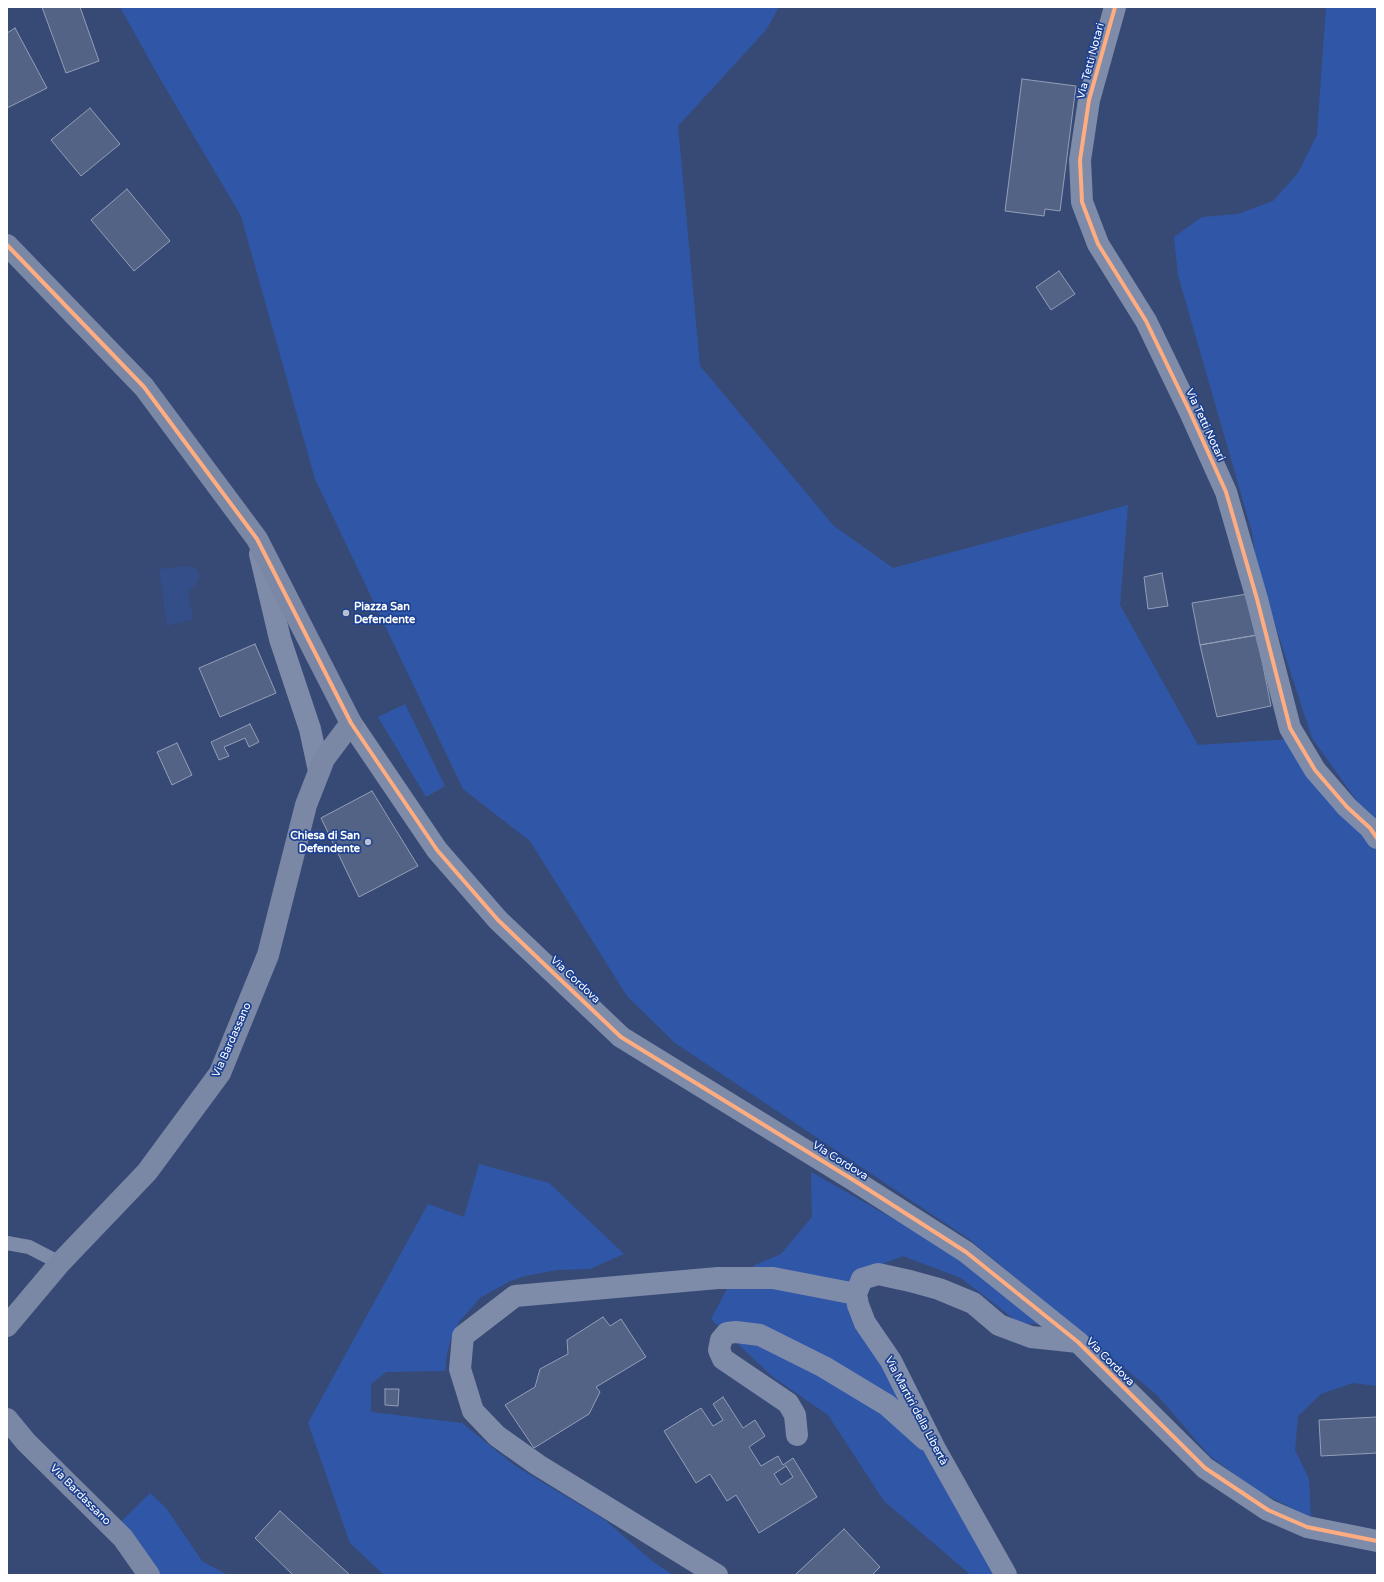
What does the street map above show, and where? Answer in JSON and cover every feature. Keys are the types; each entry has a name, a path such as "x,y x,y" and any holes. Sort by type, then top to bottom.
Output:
{"street":[{"name":"Via Tetti Notari","path":"1115,7 1089,100 1080,160 1082,202 1098,244 1146,321 1190,412 1226,492 1257,599 1290,728 1315,770 1347,807 1370,828 1377,838"},
{"path":"7,245 144,387 257,539 351,722"},
{"path":"257,539 280,639 310,729 319,771"},
{"name":"Via Bardassano","path":"7,1326 60,1263 147,1172 220,1073 268,955 306,806 319,771 324,759 351,722"},
{"name":"Via Cordova","path":"351,722 437,850 498,920 621,1037 855,1181 966,1252 1078,1342 1205,1468 1268,1510 1307,1527 1377,1541"},
{"path":"717,1575 538,1465 497,1436 473,1411 460,1369 463,1336 515,1296 718,1278 773,1278 856,1294 862,1279 878,1274 938,1288 973,1303 999,1325 1031,1337 1078,1342"},
{"name":"Via Martiri della Libertà","path":"856,1294 858,1305 865,1323 891,1361 935,1449 1006,1575"},
{"path":"797,1435 795,1415 788,1403 723,1359 720,1350 721,1340 727,1334 736,1332 760,1335 824,1367 887,1405 935,1449"},
{"name":"Via Bardassano","path":"7,1419 26,1442 123,1538 149,1575"}],"lane":[{"path":"7,1243 29,1247 60,1263"}],"shaded area":[{"path":"120,7 779,7 766,30 678,126 700,366 834,526 893,568 1128,505 1120,605 1198,745 1291,739 1377,849 1377,1386 1353,1383 1321,1394 1298,1416 1295,1450 1309,1479 1311,1518 1251,1487 1209,1455 1157,1395 969,1239 675,1043 627,996 530,841 463,789 315,479 241,216 155,70"},
{"path":"1326,7 1377,7 1377,829 1312,738 1257,569 1252,532 1178,275 1174,237 1202,217 1238,214 1273,201 1298,173 1317,135"},
{"path":"186,566 195,568 200,576 196,585 188,591 193,619 167,626 159,569"},
{"path":"405,704 445,786 426,797 378,717"},
{"path":"479,1164 549,1183 624,1254 590,1269 557,1270 525,1276 510,1281 480,1298 459,1322 451,1338 445,1371 386,1372 371,1384 371,1412 462,1423 514,1465 605,1520 652,1561 673,1575 384,1575 350,1543 308,1423 428,1204 464,1217"},
{"path":"811,1172 961,1257 1038,1324 1019,1323 961,1278 903,1256 859,1273 886,1366 999,1575 971,1575 884,1501 828,1415 773,1377 711,1319 728,1287 755,1265 781,1254 812,1217"},
{"path":"150,1493 166,1508 202,1561 228,1575 159,1575 120,1523"}],"building":[{"path":"42,7 80,7 99,61 66,73"},
{"path":"15,28 47,88 7,108 7,33"},
{"path":"1022,79 1076,86 1060,211 1045,209 1044,216 1005,211"},
{"path":"90,108 120,144 81,176 51,140"},
{"path":"127,189 170,241 134,271 91,220"},
{"path":"1059,271 1075,294 1051,310 1036,287"},
{"path":"1162,573 1168,606 1148,609 1144,577"},
{"path":"1247,594 1257,635 1200,645 1192,603"},
{"path":"1257,635 1271,706 1217,717 1200,645"},
{"path":"255,644 276,693 220,717 199,668"},
{"path":"250,724 259,742 249,747 245,738 224,747 229,756 219,760 211,742"},
{"path":"177,743 192,775 172,785 157,752"},
{"name":"Chiesa di San Defendente","path":"372,791 418,866 359,897 321,818"},
{"path":"603,1317 610,1326 621,1319 646,1357 596,1387 600,1392 589,1414 534,1448 505,1405 535,1387 540,1369 568,1354 567,1340"},
{"path":"385,1389 399,1389 398,1406 385,1405"},
{"path":"723,1397 743,1428 755,1420 765,1436 749,1447 761,1466 778,1456 783,1465 793,1458 817,1497 759,1533 736,1495 727,1501 710,1474 696,1483 664,1431 701,1408 713,1426 723,1420 713,1404","holes":["786,1466 793,1477 781,1485 774,1474"]},
{"path":"1377,1417 1377,1453 1321,1456 1319,1420"},
{"path":"280,1511 350,1575 293,1575 255,1538"},
{"path":"844,1529 880,1567 872,1575 795,1575"}],"cycle path":[{"path":"1115,7 1089,100 1080,160 1082,202 1098,244 1146,321 1190,412 1226,492 1257,599 1290,728 1315,770 1347,807 1370,828 1377,838"},
{"path":"7,245 144,387 257,539 351,723 437,850 498,920 621,1037 855,1181 966,1252 1078,1342 1205,1468 1268,1510 1307,1527 1377,1541"}],"place":[{"name":"Piazza San Defendente","path":"346,613"},
{"name":"Chiesa di San Defendente","path":"368,842"}]}
